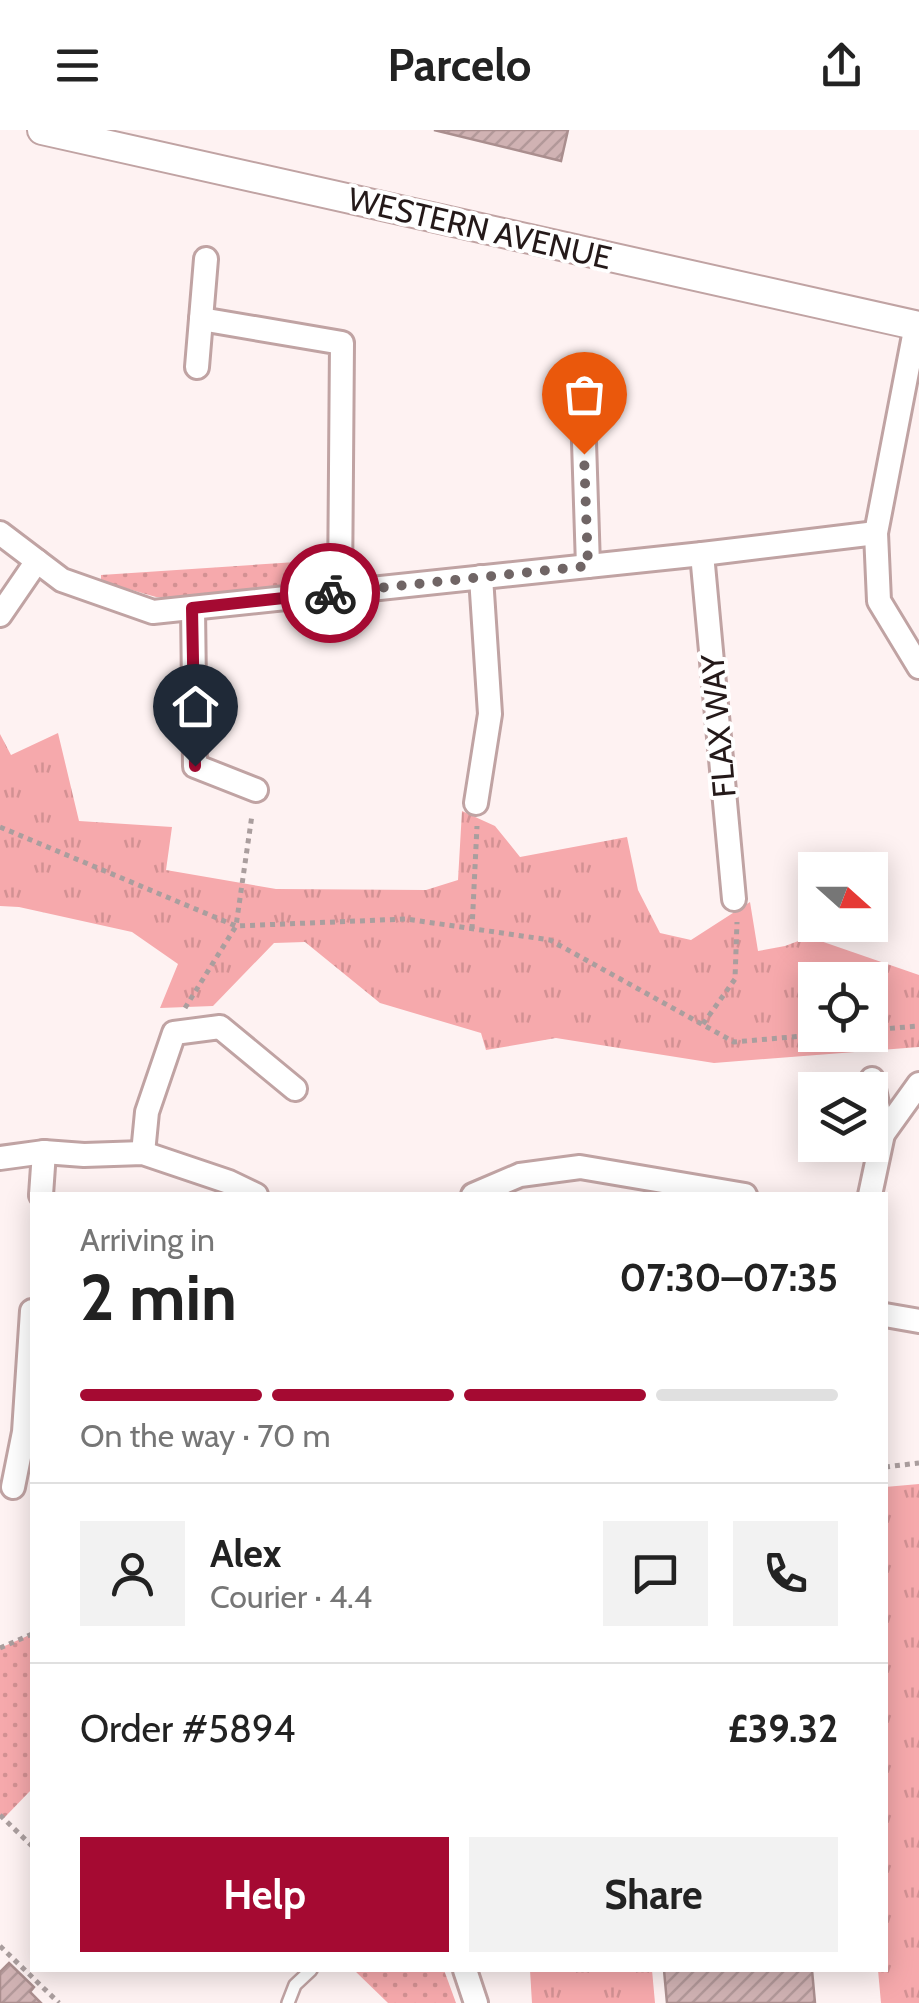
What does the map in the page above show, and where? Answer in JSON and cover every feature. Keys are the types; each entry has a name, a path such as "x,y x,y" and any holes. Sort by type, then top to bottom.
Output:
{"street":[{"name":"WESTERN AVENUE","path":"42,130 918,325"},
{"path":"197,366 206,259"},
{"path":"201,319 342,343 340,592"},
{"path":"918,325 876,533 879,601 919,667"},
{"path":"582,380 588,566"},
{"path":"0,533 62,580 154,612 876,533"},
{"name":"FLAX WAY","path":"702,554 734,899"},
{"path":"0,616 37,561"},
{"path":"476,803 490,714 481,577"},
{"path":"192,608 195,766 256,790"},
{"path":"143,1153 148,1112 174,1033 220,1027 296,1090"},
{"path":"888,1126 919,1084"},
{"path":"41,1192 44,1152"},
{"path":"0,1158 44,1152 143,1153 250,1192"},
{"path":"871,1192 876,1162"},
{"path":"480,1192 520,1175 580,1167 727,1192"},
{"path":"888,1315 919,1320"},
{"path":"13,1487 24,1432 30,1342"},
{"path":"0,1428 24,1432"},
{"path":"465,1972 476,2003"}],"lane":[{"path":"288,2003 295,1985 309,1972"}],"path":[{"path":"174,1033 182,1012 236,926 256,790"},
{"path":"472,929 476,803"},
{"path":"0,827 236,926 406,919 550,940 734,1042 798,1036"},
{"path":"702,1024 735,979 734,899"},
{"path":"888,1029 919,1026"},
{"path":"888,1466 919,1464"},
{"path":"0,1648 30,1635"},
{"path":"0,1816 30,1840"},
{"path":"0,1946 59,2003"}],"green space":[{"path":"327,560 299,585 221,599 156,597 101,581 101,575"},
{"path":"58,733 79,821 172,827 166,870 276,889 426,890 458,880 462,811 495,826 520,857 627,837 638,890 660,933 691,940 750,902 758,951 798,941 823,942 881,962 798,962 798,1052 855,1052 714,1063 556,1038 486,1050 481,1033 380,1003 305,942 274,943 213,1006 160,1008 178,964 132,932 0,906 0,734 11,755"},
{"path":"888,964 919,975 919,1047 888,1049"},
{"path":"919,1484 919,2003 881,2003 878,1972 888,1972 888,1487"},
{"path":"30,1635 30,1791 4,1818 0,1815 0,1648"},
{"path":"356,1972 445,1972 456,2003 388,2003"},
{"path":"530,1972 652,1972 655,2003 532,2003"}],"building":[{"path":"434,130 568,130 561,161"},
{"path":"9,1963 34,1987 30,1992 41,2003 0,2003 0,1972"},
{"path":"664,1972 812,1972 815,2003 667,2003"}],"way so far":[{"path":"330,593 588,566 584,454"}],"route":[{"path":"195,766 192,608 330,593"}]}
